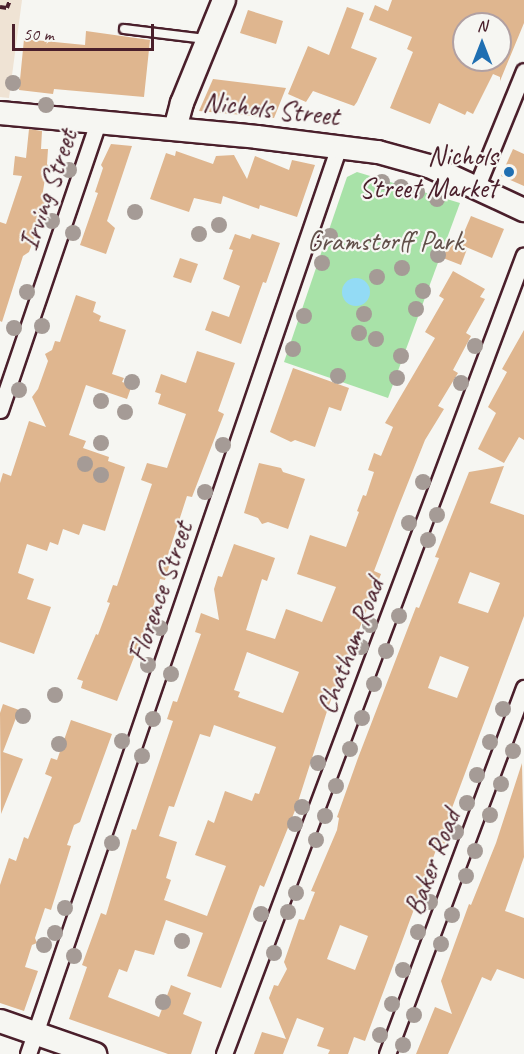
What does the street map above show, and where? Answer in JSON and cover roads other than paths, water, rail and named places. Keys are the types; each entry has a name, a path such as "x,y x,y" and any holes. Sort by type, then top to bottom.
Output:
{"street":[{"path":"175,129 182,103 224,0"},
{"path":"477,186 524,71"},
{"name":"Nichols Street","path":"0,113 339,146 412,160 477,186 524,210"},
{"name":"Irving Street","path":"0,410 98,122"},
{"name":"Florence Street","path":"32,1044 339,146"},
{"name":"Chatham Road","path":"224,1054 524,255"},
{"name":"Baker Road","path":"387,1054 524,688"},
{"path":"0,1021 32,1044 95,1054"}],"lane":[{"path":"124,29 208,40"}],"water":[{"path":"356,278 366,282 370,292 366,302 356,306 346,302 342,292 346,282"}],"place":[{"name":"Nichols Street Market","path":"509,172"}],"park label":[{"name":"Gramstorff Park","path":"385,241"}]}
